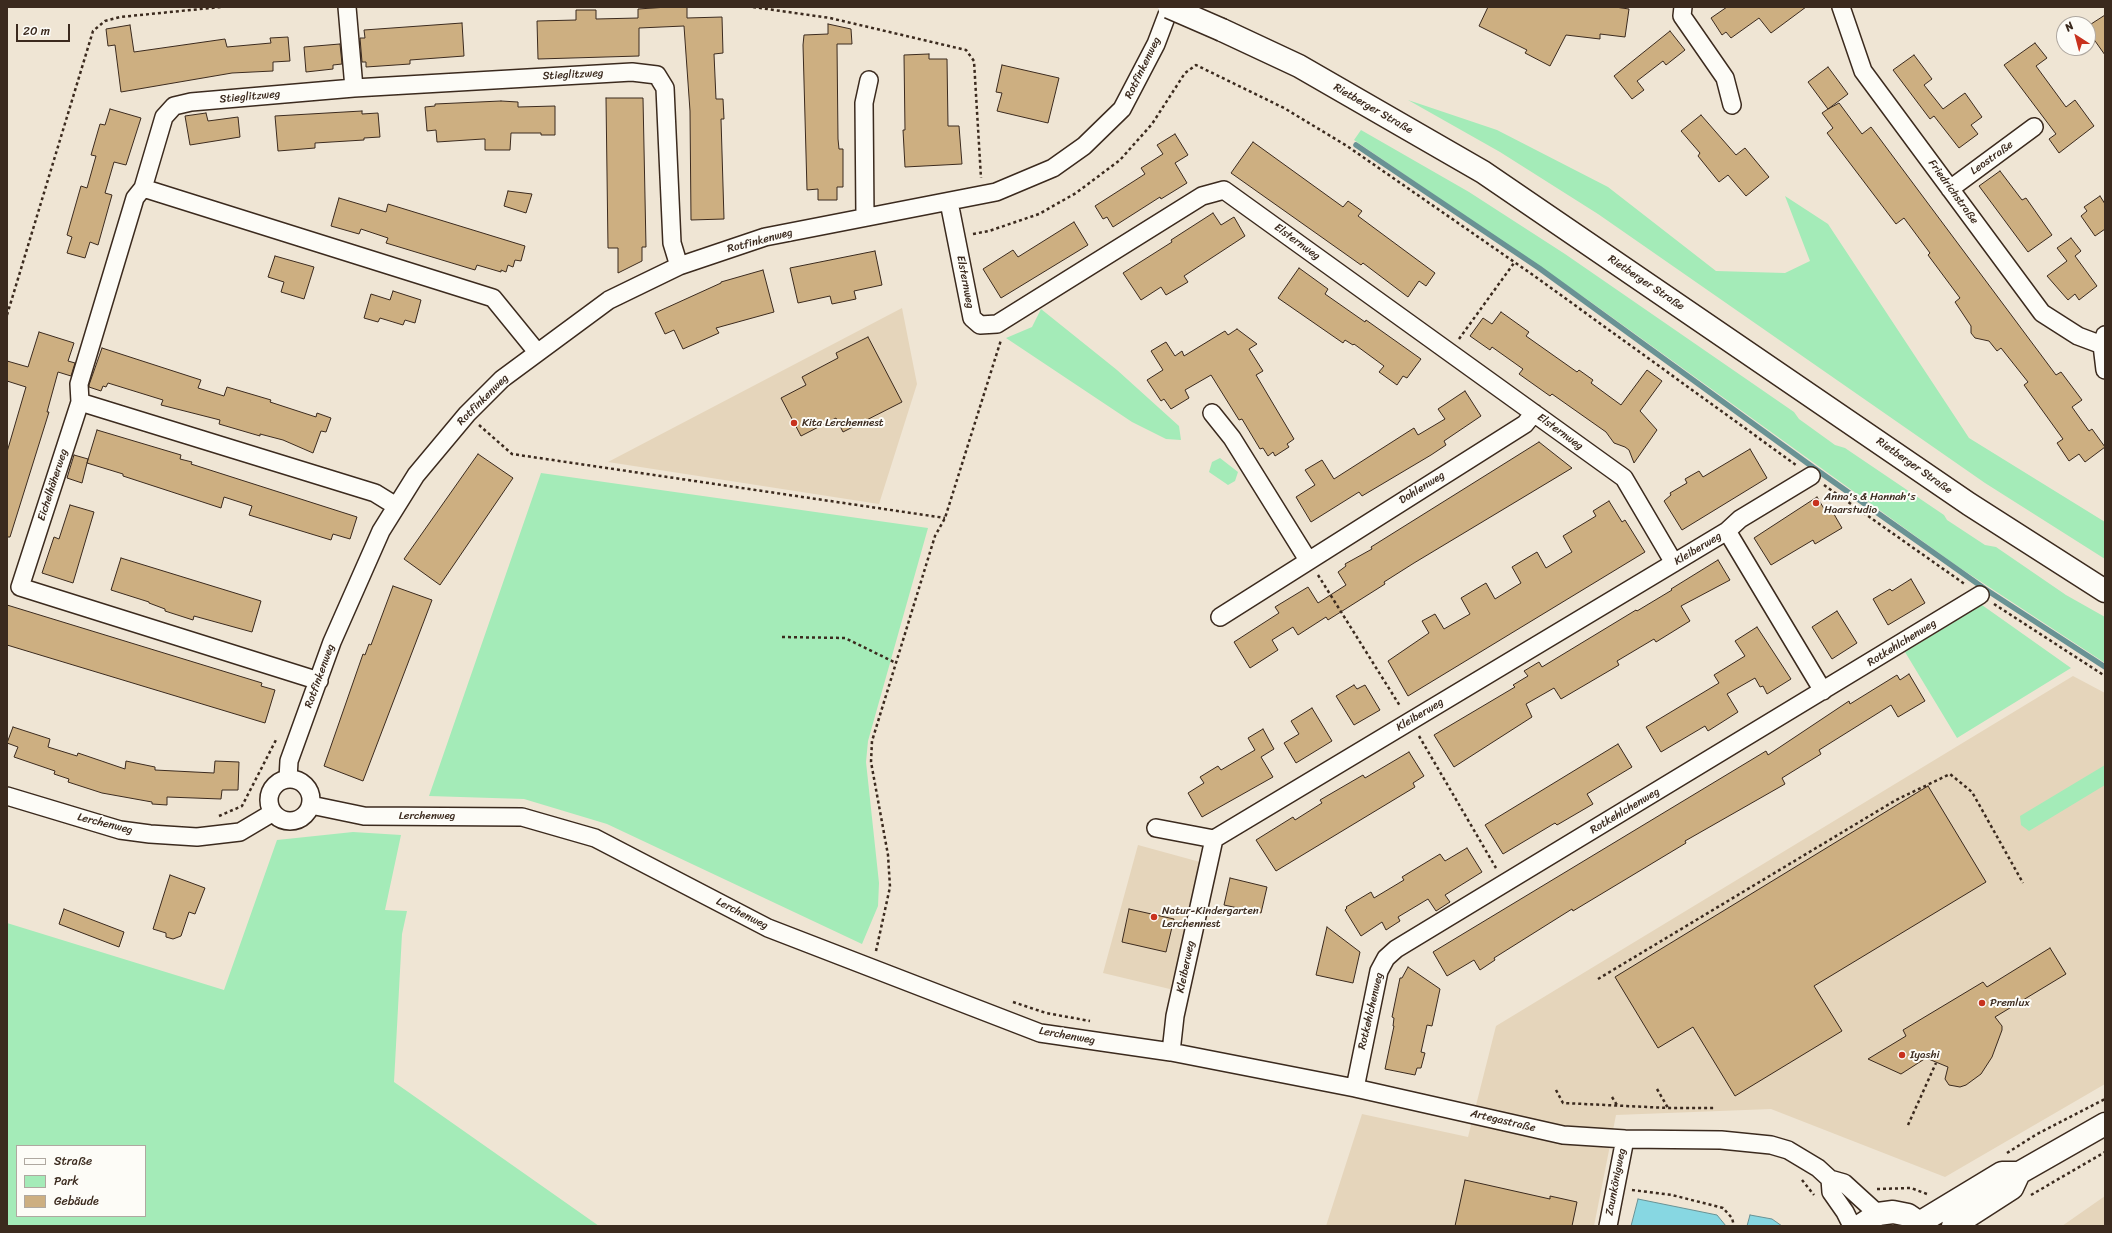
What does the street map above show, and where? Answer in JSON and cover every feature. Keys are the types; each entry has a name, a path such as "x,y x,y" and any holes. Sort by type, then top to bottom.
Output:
{"main road":[{"name":"Rietberger Straße","path":"1170,7 1299,66 1483,172 1969,504 2105,591"},
{"path":"1860,1226 1878,1214 1893,1212 1908,1215 1923,1224 2002,1173 2019,1173 2105,1124"},
{"path":"1953,1226 2012,1188 2019,1173"}],"street":[{"path":"346,7 354,88"},
{"name":"Rotfinkenweg","path":"288,779 289,761 318,681 349,601 381,530 416,475 467,414 502,379 609,300 679,266 765,237 996,192 1053,168 1084,146 1116,114 1132,94 1156,44 1170,7"},
{"path":"1683,7 1682,16 1725,78 1732,105"},
{"name":"Friedrichstraße","path":"1841,7 1863,71 2042,313 2078,336 2103,340"},
{"name":"Stieglitzweg","path":"80,402 79,384 135,198 143,188 164,117 174,106 191,102 354,88 632,72 657,75 665,88 672,243 679,266"},
{"path":"865,217 864,103 869,80"},
{"name":"Leostraße","path":"1950,189 2034,127"},
{"path":"143,188 493,298 537,352"},
{"name":"Elsternweg","path":"949,202 972,318 980,325 997,324 1202,196 1224,190 1624,478 1674,563"},
{"path":"2103,340 2105,370"},
{"path":"80,402 375,493 396,506"},
{"name":"Eichelhäherweg","path":"80,402 20,587 318,681"},
{"path":"1212,413 1232,438 1308,560"},
{"name":"Dohlenweg","path":"1220,617 1525,424 1534,414"},
{"name":"Kleiberweg","path":"1171,1052 1175,1016 1214,839 1727,531 1740,519 1811,476"},
{"path":"1727,531 1823,691"},
{"name":"Rotkehlchenweg","path":"1355,1088 1379,971 1386,958 1396,949 1980,595"},
{"path":"288,779 301,782 310,792 311,805 305,816 294,822 282,820 272,813 268,799 274,785 288,779"},
{"name":"Lerchenweg","path":"7,796 120,830 150,834 197,837 240,832 272,813"},
{"name":"Lerchenweg","path":"311,805 364,816 522,817 595,838 768,928 1040,1033 1171,1052"},
{"path":"1156,828 1214,839"},
{"name":"Artegastraße","path":"1171,1052 1355,1088 1563,1135 1625,1139 1721,1140 1771,1144 1788,1150 1818,1168 1830,1179 1844,1183 1878,1214"},
{"name":"Zaunkönigweg","path":"1608,1226 1625,1139"},
{"path":"1830,1179 1832,1192 1852,1226"}],"path":[{"path":"7,315 93,31 105,21 120,17 221,7"},
{"path":"753,7 830,18 966,50 974,60 983,194"},
{"path":"956,237 989,231 1039,214 1076,193 1120,160 1152,124 1185,73 1196,65 1284,108 1340,142 1514,263 1980,595 2105,676"},
{"path":"1450,352 1514,263"},
{"path":"871,969 886,910 890,886 888,855 870,762 872,741 934,536 945,518 1001,340 997,324"},
{"path":"467,414 512,454 945,518"},
{"path":"782,637 845,638 896,662"},
{"path":"212,819 242,806 279,735"},
{"path":"1598,979 1896,800 1950,774 1972,792 2023,883"},
{"path":"1908,1125 1936,1063"},
{"path":"1657,1089 1668,1108"},
{"path":"1556,1090 1563,1103 1668,1108 1716,1108"},
{"path":"1612,1097 1617,1106"},
{"path":"2003,1155 2037,1134 2105,1099"},
{"path":"2027,1198 2105,1152"},
{"path":"1795,1176 1802,1180 1815,1196"},
{"path":"1616,1188 1672,1195 1723,1208 1732,1218 1734,1226"},
{"path":"1874,1189 1911,1188 1929,1195"}],"shaded area":[{"name":"Kita Lerchennest","path":"902,308 917,384 879,504 608,462"},
{"path":"2073,676 2105,693 2105,1084 1945,1177 1771,1109 1616,1115 1594,1226 1326,1226 1362,1114 1468,1137 1496,1026"},
{"name":"Natur-Kindergarten Lerchennest","path":"1138,845 1200,862 1174,990 1103,973"},
{"path":"2105,1196 2105,1226 2062,1226"}],"green space":[{"path":"1408,100 1497,130 1608,187 1716,271 1785,273 1810,261 1785,196 1828,224 1969,438 2105,522 2105,559 1985,483 1598,214 1500,152"},
{"path":"1361,130 1469,192 1565,254 1794,412 1799,419 1835,445 1845,448 1944,515 1947,520 1985,545 1996,547 2066,595 2105,617 2105,663 1957,566 1588,300 1354,140"},
{"path":"1041,309 1117,370 1179,426 1181,440 1166,439 1132,422 1006,338 1032,327"},
{"path":"1220,458 1238,472 1235,481 1228,485 1209,472 1212,462"},
{"path":"541,473 928,528 868,741 866,762 879,883 878,906 862,944 607,824 524,799 429,796"},
{"path":"1982,605 2071,668 1957,738 1905,652"},
{"path":"2105,765 2105,785 2029,831 2021,825 2020,816"},
{"path":"353,832 401,835 385,910 407,911 402,934 394,1082 599,1226 7,1226 7,923 224,990 277,840"}],"water":[{"path":"1638,1199 1717,1215 1726,1226 1631,1226"},
{"path":"1750,1215 1772,1219 1782,1226 1747,1226"}],"building":[{"path":"687,7 687,18 722,17 723,53 714,54 716,99 723,99 724,119 721,119 724,219 691,220 690,111 684,26 639,28 639,56 538,59 537,21 576,20 576,10 596,10 596,19 638,18 638,9"},
{"path":"1488,7 1615,7 1629,9 1625,37 1600,34 1600,39 1566,35 1550,66 1525,53 1527,50 1479,26"},
{"path":"1727,7 1806,7 1771,33 1759,18 1731,38 1726,32 1722,35 1711,18"},
{"path":"2105,15 2105,55 2096,42 2096,21"},
{"path":"462,23 464,56 410,60 410,64 366,67 366,62 362,62 360,38 365,38 364,30"},
{"path":"828,24 851,29 852,44 837,44 838,139 839,149 843,149 843,187 837,187 837,200 818,200 818,189 807,190 803,45 804,35 828,34"},
{"path":"130,25 134,52 225,39 227,47 271,43 270,38 288,37 290,61 273,62 273,71 232,73 121,92 115,45 108,46 106,29"},
{"path":"1670,31 1685,50 1666,65 1663,61 1637,81 1644,90 1632,99 1614,76"},
{"path":"2035,43 2047,58 2036,66 2066,107 2075,100 2094,126 2059,153 2049,139 2056,134 2004,65"},
{"path":"340,44 342,64 333,65 333,69 306,72 304,47"},
{"path":"929,54 929,59 947,59 948,126 959,126 962,164 905,167 903,130 905,130 904,55"},
{"path":"1914,55 1932,79 1924,85 1943,109 1965,93 1982,117 1971,125 1978,134 1959,148 1934,116 1930,119 1893,70"},
{"path":"1002,65 1059,78 1048,123 997,111 1002,93 996,92"},
{"path":"1828,67 1848,94 1828,109 1808,82"},
{"path":"606,98 643,98 646,247 642,247 642,261 618,273 618,248 608,248"},
{"path":"501,101 518,102 518,107 555,106 555,135 541,135 541,133 511,133 510,150 485,150 485,139 437,142 436,130 427,131 425,107 435,106 435,104"},
{"path":"1839,103 1862,134 1871,127 2056,375 2061,372 2082,400 2072,407 2089,431 2092,429 2105,447 2085,462 2079,454 2069,461 2057,443 2063,439 2024,385 2028,382 2001,348 1997,351 1989,341 1975,338 1971,333 1971,326 1955,302 1960,298 1928,255 1930,253 1904,218 1896,224 1827,133 1833,128 1822,113"},
{"path":"110,109 141,118 126,165 114,162 105,193 112,195 98,245 90,242 85,258 67,253 72,237 67,235 81,186 87,188 96,156 91,155 100,124 105,125"},
{"path":"362,111 362,114 378,113 380,137 364,138 364,140 315,143 315,148 278,151 275,116"},
{"path":"206,113 208,121 238,117 240,137 190,145 185,116"},
{"path":"1701,115 1736,155 1745,148 1769,177 1746,196 1728,175 1719,182 1698,156 1700,153 1681,131"},
{"path":"1175,134 1188,155 1175,163 1187,183 1161,199 1160,197 1113,227 1107,217 1103,219 1095,206 1145,174 1141,168 1163,154 1157,145"},
{"path":"1253,142 1343,207 1348,201 1362,211 1358,216 1435,273 1426,286 1419,281 1408,297 1363,263 1361,265 1231,173"},
{"path":"2000,171 2022,200 2026,198 2052,235 2028,252 1979,186"},
{"path":"508,191 532,194 526,213 504,206"},
{"path":"2100,196 2105,204 2105,229 2095,236 2081,216 2087,211 2084,207"},
{"path":"339,198 386,212 388,204 525,246 521,261 515,260 513,267 508,265 506,272 477,265 475,270 386,243 388,238 361,229 359,234 331,226"},
{"path":"1213,213 1221,225 1234,217 1245,236 1184,276 1188,282 1166,295 1161,287 1141,300 1123,273 1172,242 1171,240"},
{"path":"1074,222 1088,245 1001,298 983,269 1013,250 1018,257"},
{"path":"2071,238 2081,251 2075,256 2097,286 2079,300 2075,294 2068,300 2047,276 2067,261 2057,248"},
{"path":"875,251 882,285 854,291 856,299 832,304 830,296 798,303 790,268"},
{"path":"275,256 314,267 304,299 281,292 284,282 268,277"},
{"path":"1299,268 1328,289 1325,294 1365,322 1366,320 1421,359 1407,378 1403,376 1397,385 1379,372 1384,366 1354,344 1353,345 1345,340 1343,343 1278,298"},
{"path":"763,270 774,312 716,328 719,333 683,349 674,330 665,334 655,313 721,282"},
{"path":"393,291 421,300 415,323 405,320 403,325 380,318 378,322 364,318 371,294 390,300"},
{"path":"1501,312 1529,332 1526,336 1577,372 1579,370 1593,380 1591,383 1621,405 1647,370 1662,381 1640,411 1657,430 1634,463 1629,450 1614,443 1606,432 1552,394 1550,396 1519,374 1523,369 1492,347 1490,350 1470,336 1483,318 1492,324"},
{"path":"1237,329 1257,344 1249,349 1263,371 1256,375 1294,439 1287,444 1289,447 1275,456 1273,452 1268,456 1263,448 1260,449 1242,419 1239,420 1211,375 1185,390 1189,398 1171,409 1164,399 1161,401 1147,380 1163,370 1151,351 1166,342 1175,356 1182,351 1184,356 1225,331 1228,335"},
{"path":"39,332 74,343 68,361 75,363 71,376 58,372 47,412 49,412 10,537 7,537 7,452 26,387 7,381 7,361 28,367"},
{"path":"868,337 902,402 843,432 836,418 801,436 781,398 806,385 802,377 838,358 836,353"},
{"path":"102,348 201,380 198,388 224,396 227,387 271,400 270,402 316,417 317,413 331,418 326,432 321,431 313,453 283,440 260,434 260,436 219,424 220,420 161,405 163,400 108,383 106,387 103,386 101,391 89,387 89,385"},
{"path":"1465,391 1481,416 1444,441 1446,445 1431,455 1362,496 1359,492 1311,522 1296,497 1315,485 1305,470 1322,460 1334,479 1414,428 1418,435 1445,419 1438,409"},
{"path":"97,430 181,455 180,459 192,462 191,464 357,517 350,539 333,534 331,540 249,515 252,506 224,497 221,508 87,463"},
{"path":"1539,442 1572,468 1414,563 1384,582 1385,584 1328,620 1326,617 1298,635 1293,627 1272,640 1278,650 1250,668 1234,642 1279,613 1275,607 1308,587 1318,603 1346,585 1338,572 1346,566 1345,564 1372,549 1371,547"},
{"path":"1750,449 1767,478 1682,530 1664,501 1671,495 1670,493 1687,483 1685,479 1699,471 1703,477"},
{"path":"478,454 513,478 440,585 404,559"},
{"path":"74,455 88,459 82,483 67,478"},
{"path":"1817,497 1826,512 1831,509 1842,528 1815,544 1813,540 1771,565 1754,538"},
{"path":"1609,501 1622,522 1625,520 1645,552 1408,696 1388,661 1429,633 1422,621 1435,614 1444,629 1470,614 1461,598 1486,583 1495,599 1521,583 1512,567 1537,552 1546,568 1572,552 1563,536 1596,516 1593,511"},
{"path":"70,505 94,512 73,583 42,573 54,537 59,539"},
{"path":"121,558 261,601 252,632 194,616 193,620 165,611 165,609 149,602 111,590"},
{"path":"1718,560 1730,580 1681,606 1690,621 1656,642 1654,639 1617,661 1619,665 1561,699 1554,688 1526,704 1532,717 1454,767 1434,735 1515,687 1513,685 1528,676 1524,671 1539,662 1542,667 1672,590 1671,589"},
{"path":"1911,579 1925,603 1888,625 1873,599 1890,589 1892,591"},
{"path":"393,586 432,600 363,781 324,766 363,654 365,655 369,644 371,645"},
{"path":"7,605 262,683 261,686 275,690 265,723 7,645"},
{"path":"1837,611 1857,643 1832,659 1812,627"},
{"path":"1757,627 1791,679 1767,694 1763,686 1760,687 1755,678 1727,694 1738,712 1708,731 1705,726 1661,752 1646,727 1719,683 1714,675 1745,656 1735,641"},
{"path":"1909,674 1925,701 1898,717 1891,705 1819,750 1821,754 1782,778 1785,784 1685,841 1686,843 1573,911 1572,909 1494,958 1495,960 1480,970 1474,960 1447,976 1433,952 1766,751 1768,755 1849,701 1850,704 1897,675 1900,680"},
{"path":"1354,685 1357,689 1365,685 1380,710 1354,725 1336,696"},
{"path":"1312,708 1332,741 1296,763 1284,743 1299,734 1291,721"},
{"path":"13,727 50,739 48,747 77,756 78,753 125,769 126,761 155,767 155,770 214,773 215,761 239,762 238,790 222,790 221,799 167,797 167,805 152,804 152,802 102,793 68,782 69,779 54,774 55,771 14,757 18,747 7,743"},
{"path":"1263,729 1274,749 1261,757 1273,777 1202,817 1188,793 1204,783 1200,777 1218,766 1221,770 1255,750 1248,738"},
{"path":"1618,744 1632,767 1587,794 1593,804 1557,825 1555,823 1503,854 1485,825"},
{"path":"1409,752 1424,776 1413,783 1415,787 1276,871 1256,840 1293,817 1295,820 1322,803 1320,800 1363,775 1365,778"},
{"path":"1928,786 1986,882 1814,986 1842,1031 1735,1096 1693,1027 1658,1048 1615,977"},
{"path":"1467,848 1482,872 1445,895 1450,902 1436,911 1428,899 1398,917 1400,921 1386,930 1382,922 1361,936 1345,910 1347,908 1346,907 1371,892 1374,898 1404,880 1402,877 1440,854 1445,861"},
{"path":"170,875 205,888 195,914 189,912 181,936 173,939 166,937 166,933 153,929"},
{"path":"1230,878 1267,887 1261,913 1224,905"},
{"path":"64,909 124,932 119,947 59,924"},
{"path":"1129,909 1174,919 1166,952 1122,942"},
{"path":"1327,927 1360,952 1353,983 1316,975"},
{"name":"Premlux","path":"2050,948 2066,974 1995,1017 2002,1026 2002,1030 1992,1057 1981,1074 1966,1085 1960,1087 1949,1085 1945,1079 1948,1067 1926,1058 1901,1074 1868,1059 1906,1036 1903,1030 1983,982 1987,987"},
{"path":"1408,967 1440,989 1432,1026 1427,1025 1421,1052 1425,1053 1421,1068 1417,1068 1415,1075 1385,1069 1394,1026 1394,1018 1392,1017 1400,978 1402,978"},
{"path":"1465,1180 1550,1199 1550,1196 1577,1202 1572,1226 1455,1226"}],"waterway":[{"path":"1356,145 1539,268 1814,468 1985,589 2105,667"}],"place":[{"name":"Kita Lerchennest","path":"794,423"},
{"name":"Anna's & Hannah's Haarstudio","path":"1816,503"},
{"name":"Natur-Kindergarten Lerchennest","path":"1154,917"},
{"name":"Premlux","path":"1982,1003"},
{"name":"Iyashi","path":"1902,1055"}]}
